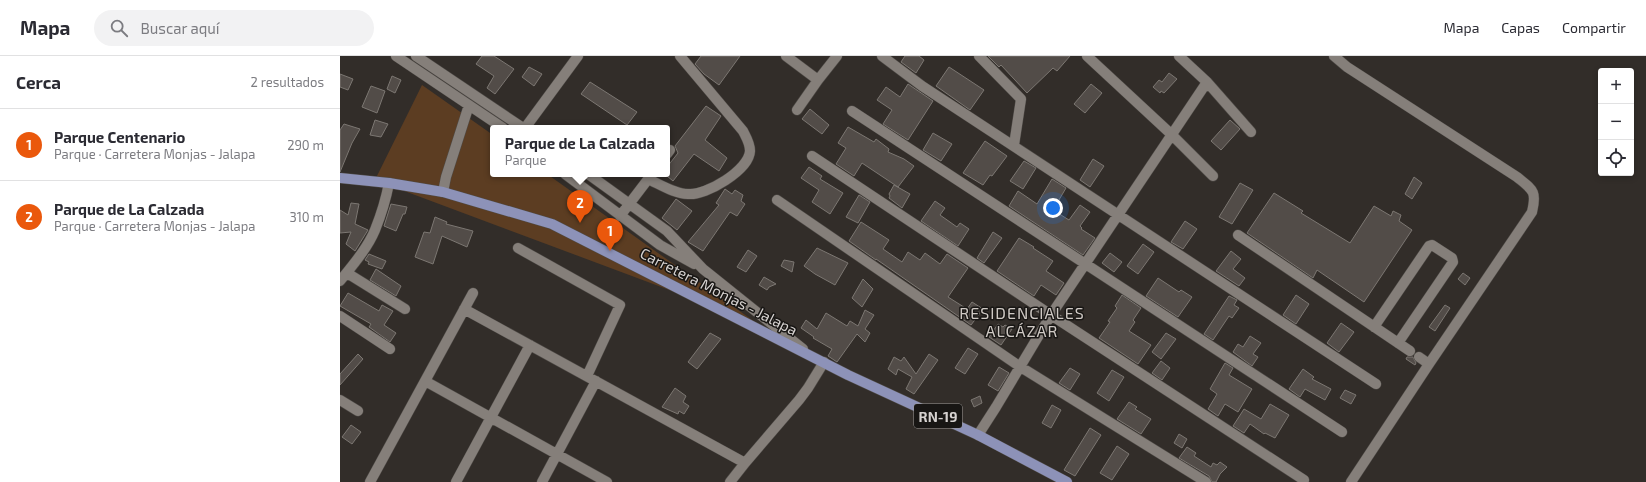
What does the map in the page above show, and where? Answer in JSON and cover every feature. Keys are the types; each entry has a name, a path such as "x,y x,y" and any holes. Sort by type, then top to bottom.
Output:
{"main road":[{"name":"Carretera Monjas - Jalapa","path":"340,178 389,183 443,192 552,224 808,353 848,375 978,435 1067,482"}],"street":[{"path":"396,56 499,125"},
{"path":"416,56 520,125"},
{"path":"526,125 578,56"},
{"path":"620,216 650,177 670,190 689,195 706,191 728,180 746,162 750,152 748,141 743,131 680,56"},
{"path":"786,56 818,80"},
{"path":"797,110 837,56"},
{"path":"882,56 922,86 1376,384"},
{"path":"979,56 1021,99 1014,145"},
{"path":"1087,56 1171,134 1213,176"},
{"path":"1179,56 1207,82 1252,132"},
{"path":"1334,56 1353,72 1517,177 1531,188 1535,198 1532,212 1351,482"},
{"path":"978,435 1051,315 1207,82"},
{"path":"443,192 446,177 469,105"},
{"path":"852,111 1342,432"},
{"path":"812,156 1051,315 1304,480"},
{"path":"569,177 660,245 703,269"},
{"path":"592,177 667,231 703,269 808,353"},
{"path":"340,281 374,232 389,183"},
{"path":"777,200 1019,366 1206,482"},
{"path":"1238,235 1410,351"},
{"path":"1374,327 1429,246 1432,245 1452,258 1453,262 1398,343"},
{"path":"518,248 620,305 587,376"},
{"path":"347,273 405,309"},
{"path":"370,482 473,293"},
{"path":"464,309 745,462"},
{"path":"340,316 390,349"},
{"path":"456,482 530,345"},
{"path":"1420,358 1429,364"},
{"path":"730,482 745,462 800,400 824,362"},
{"path":"425,381 607,482"},
{"path":"542,482 596,381"},
{"path":"340,400 358,411"}],"shaded area":[{"path":"422,85 490,133 490,177 551,177 755,322 375,180"}],"building":[{"path":"482,56 494,56 514,69 495,94 487,88 494,76 476,64"},
{"path":"701,56 740,56 719,85 704,74 695,64"},
{"path":"905,56 919,56 924,60 916,73 901,62"},
{"path":"988,56 1070,56 1057,71 1053,68 1027,93 1001,65 999,67"},
{"path":"529,67 542,74 534,86 522,77"},
{"path":"949,67 984,90 970,110 936,86"},
{"path":"1169,73 1177,79 1164,93 1161,91 1160,93 1153,87 1159,80 1162,82"},
{"path":"340,74 353,79 348,90 340,87"},
{"path":"392,76 401,80 395,93 387,89"},
{"path":"590,82 637,112 627,125 581,94"},
{"path":"908,84 933,101 908,140 883,124 892,110 877,100 886,87 900,97"},
{"path":"1091,84 1102,93 1085,113 1074,104"},
{"path":"371,86 385,91 377,113 362,107"},
{"path":"706,106 721,116 705,140 727,158 719,171 694,154 673,181 668,177 670,177 670,163 678,153 675,146"},
{"path":"810,109 829,125 822,134 802,119"},
{"path":"375,120 388,124 381,137 370,135"},
{"path":"1230,120 1240,129 1221,150 1211,141"},
{"path":"344,124 360,129 352,143 340,172 340,130"},
{"path":"848,127 874,142 876,139 889,149 888,152 904,159 914,166 898,187 862,163 854,176 836,164 846,148 838,143"},
{"path":"933,133 952,144 941,161 923,150"},
{"path":"985,141 1007,156 983,185 963,173"},
{"path":"1093,159 1104,166 1090,187 1080,180"},
{"path":"1024,161 1036,168 1023,189 1010,181"},
{"path":"809,167 822,176 820,179 843,193 830,214 812,202 819,190 801,178"},
{"path":"1414,177 1422,183 1412,199 1405,194"},
{"path":"1052,179 1066,188 1053,210 1069,220 1080,205 1090,212 1080,226 1082,228 1081,229 1095,238 1083,255 1009,206 1018,191 1037,204"},
{"path":"1240,183 1253,190 1232,224 1219,217"},
{"path":"894,185 910,194 902,208 889,198 889,194"},
{"path":"725,189 732,194 735,190 743,195 741,201 745,204 737,216 730,212 703,251 688,242 719,205 716,203"},
{"path":"1274,193 1303,211 1301,213 1350,243 1374,206 1391,216 1393,211 1401,215 1399,221 1412,230 1364,302 1317,270 1313,278 1247,233"},
{"path":"859,195 870,202 858,223 846,217"},
{"path":"676,199 692,211 677,230 662,218"},
{"path":"935,201 945,208 940,215 957,227 960,223 969,229 958,246 921,221"},
{"path":"351,203 359,204 355,224 368,230 355,251 346,244 351,232 340,233 340,210 348,215"},
{"path":"391,204 407,207 396,231 384,226"},
{"path":"435,217 447,222 446,224 473,231 467,247 442,236 433,264 415,257 424,232 430,233"},
{"path":"1185,221 1197,229 1183,249 1171,242"},
{"path":"861,222 889,240 883,249 902,262 908,252 920,260 925,253 940,264 947,254 968,268 948,297 967,309 972,302 983,309 971,325 849,241"},
{"path":"993,232 1002,238 984,263 977,258"},
{"path":"1019,238 1053,261 1046,271 1064,283 1056,295 1041,285 1034,296 997,271"},
{"path":"1143,244 1154,252 1138,274 1127,266"},
{"path":"817,248 848,263 835,285 804,266"},
{"path":"748,250 757,256 746,272 737,267"},
{"path":"1231,251 1241,259 1233,269 1245,278 1239,286 1216,271"},
{"path":"1110,253 1122,262 1114,272 1102,263"},
{"path":"369,254 386,261 382,269 368,264 369,262 365,260"},
{"path":"784,260 794,262 792,272 781,266"},
{"path":"376,269 401,286 396,296 370,280"},
{"path":"1463,273 1470,278 1465,285 1458,279"},
{"path":"764,277 776,284 769,287 767,290 759,285"},
{"path":"1158,278 1179,292 1181,290 1192,297 1178,317 1146,296"},
{"path":"863,279 873,289 862,307 852,298"},
{"path":"348,293 379,311 382,305 393,311 384,325 396,333 390,342 369,327 371,324 340,306"},
{"path":"1122,295 1141,308 1133,320 1135,322 1129,331 1151,345 1138,364 1099,338 1110,322 1108,321 1117,308 1115,306"},
{"path":"1296,295 1309,304 1296,324 1283,315"},
{"path":"1229,296 1237,300 1234,305 1239,308 1232,318 1229,316 1213,340 1204,334"},
{"path":"1445,305 1450,308 1435,331 1429,327"},
{"path":"865,310 874,315 865,329 870,333 865,342 857,334 837,362 828,356 832,349 813,338 814,337 801,328 806,320 817,329 826,313 847,326 850,321 858,326"},
{"path":"1341,323 1354,332 1339,352 1327,343"},
{"path":"998,324 1003,327 1005,325 1012,329 1001,345 989,337"},
{"path":"710,333 721,339 697,369 688,362"},
{"path":"1166,333 1176,339 1161,359 1152,352"},
{"path":"1250,336 1261,343 1253,354 1258,357 1252,366 1233,352 1238,344 1243,347"},
{"path":"968,348 978,354 965,374 955,368"},
{"path":"358,354 363,359 340,385 340,374"},
{"path":"929,354 938,360 914,394 906,389 912,377 898,369 896,375 888,369 894,357 901,361 904,357 916,374"},
{"path":"1407,357 1413,357 1416,363 1415,365 1406,359"},
{"path":"1161,361 1170,368 1162,380 1152,373"},
{"path":"1225,363 1233,368 1229,375 1252,389 1238,412 1225,404 1218,416 1208,409 1217,394 1210,389"},
{"path":"999,367 1009,373 998,391 988,385"},
{"path":"1070,368 1080,374 1070,390 1059,383"},
{"path":"1303,369 1314,377 1312,379 1331,389 1325,400 1305,389 1300,397 1289,389"},
{"path":"1112,370 1124,377 1109,401 1097,393"},
{"path":"675,388 686,396 683,402 689,406 684,414 679,411 678,414 662,407"},
{"path":"1345,390 1356,395 1351,404 1340,398"},
{"path":"980,396 982,403 974,407 971,400"},
{"path":"1129,402 1137,407 1135,409 1151,419 1141,434 1117,419"},
{"path":"1270,404 1289,415 1275,438 1265,433 1264,434 1250,424 1244,433 1233,426 1244,409 1261,419"},
{"path":"1052,405 1061,410 1051,428 1042,423"},
{"path":"351,425 361,432 352,444 342,437"},
{"path":"1090,428 1101,435 1075,476 1064,470"},
{"path":"1179,434 1187,439 1182,448 1174,443"},
{"path":"1117,446 1129,454 1112,480 1100,473"},
{"path":"1187,447 1196,453 1194,456 1211,467 1213,463 1217,465 1220,462 1227,467 1220,474 1216,482 1212,482 1209,476 1179,458"}],"place":[{"name":"Parque de La Calzada","path":"580,223"},
{"name":"Parque Centenario","path":"610,251"}],"district":[{"name":"RESIDENCIALES ALCÁZAR","path":"1022,321"}]}
